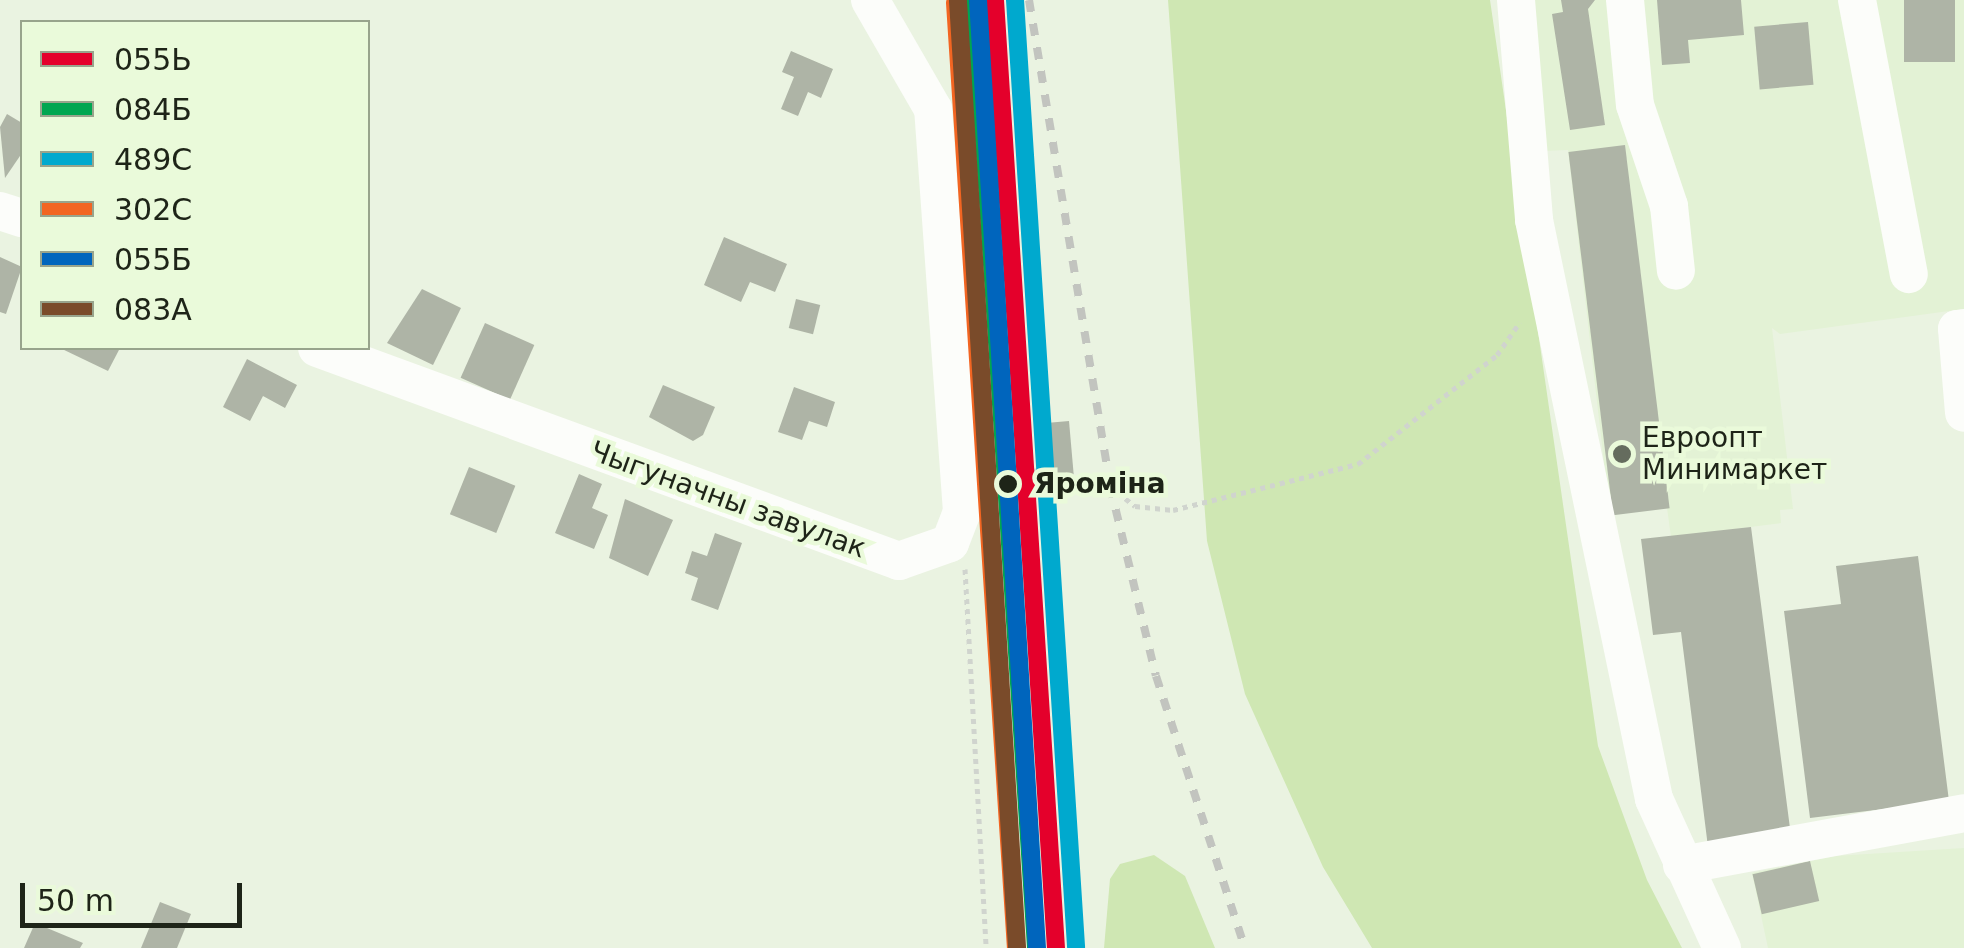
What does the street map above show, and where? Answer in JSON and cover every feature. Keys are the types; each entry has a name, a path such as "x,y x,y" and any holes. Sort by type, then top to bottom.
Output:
{"street":[{"path":"870,0 932,109 962,512"},
{"path":"1516,0 1534,220 1654,800 1722,948"},
{"path":"1625,0 1635,105 1669,206 1676,271"},
{"path":"1858,0 1908,274"},
{"path":"1964,328 1958,329 1964,413"},
{"name":"Чыгуначны завулак","path":"322,350 899,560 950,543 962,512"},
{"path":"1682,865 1964,813"}],"path":[{"path":"986,948 962,512 996,473 1040,470 1064,492 1110,486 1135,506 1174,510 1358,464 1498,355 1547,282"}],"shaded area":[{"path":"1528,0 1964,0 1964,309 1780,334 1772,328 1793,509 1780,510 1781,523 1671,537 1667,508 1610,515 1568,150 1542,151"},
{"path":"1964,848 1964,948 1768,948 1752,873 1835,856"}],"green space":[{"path":"1168,0 1490,0 1598,746 1647,880 1682,948 1372,948 1323,867 1245,694 1207,541"},
{"path":"1154,855 1185,876 1215,948 1104,948 1110,879 1120,864"}],"building":[{"path":"1561,0 1595,0 1588,9 1605,125 1570,130 1552,14 1563,12"},
{"path":"1657,0 1741,0 1744,35 1688,40 1690,63 1662,65"},
{"path":"1904,0 1955,0 1955,62 1904,62"},
{"path":"1808,22 1813,85 1760,89 1754,27"},
{"path":"791,51 833,69 821,98 808,92 798,116 781,109 794,77 782,72"},
{"path":"7,114 20,122 20,156 5,178 0,127"},
{"path":"1625,145 1670,508 1613,515 1568,152"},
{"path":"724,237 787,264 775,292 750,282 741,302 704,285"},
{"path":"0,257 20,266 20,273 6,314 0,312"},
{"path":"422,289 461,308 433,365 387,343"},
{"path":"796,299 820,305 813,334 789,328"},
{"path":"485,323 534,345 510,400 461,378"},
{"path":"64,350 119,350 108,371"},
{"path":"247,359 297,385 285,408 263,396 250,421 223,407"},
{"path":"663,385 715,407 703,435 693,441 649,417"},
{"path":"794,387 835,402 827,427 809,421 802,440 778,432"},
{"path":"1069,421 1074,475 1051,477 1046,423"},
{"path":"469,467 515,486 496,533 450,514"},
{"path":"579,474 602,484 592,508 608,515 594,549 555,533"},
{"path":"625,499 673,520 648,576 609,558"},
{"path":"1751,527 1791,836 1708,847 1681,632 1653,635 1641,539"},
{"path":"715,533 742,543 718,610 691,600 698,578 685,573 692,551 707,556"},
{"path":"1918,556 1949,801 1810,818 1784,611 1841,604 1836,566"},
{"path":"1810,861 1819,901 1762,914 1753,874"},
{"path":"160,902 191,914 177,948 141,948"},
{"path":"35,923 83,943 80,948 24,948"}],"railway":[{"path":"1029,0 1110,486 1156,676 1245,948"}],"transit line":[{"name":"055Б","path":"978,0 1037,948"},
{"name":"055Ь","path":"995,0 1056,948"},
{"name":"489С","path":"1015,0 1076,947"},
{"name":"083А","path":"958,1 1017,948"},
{"name":"084Б","path":"975,1 1036,948"},
{"name":"302С","path":"955,3 1016,948"}],"place":[{"name":"Евроопт Минимаркет","path":"1622,454"},
{"name":"Яроміна","path":"1008,484"}]}
